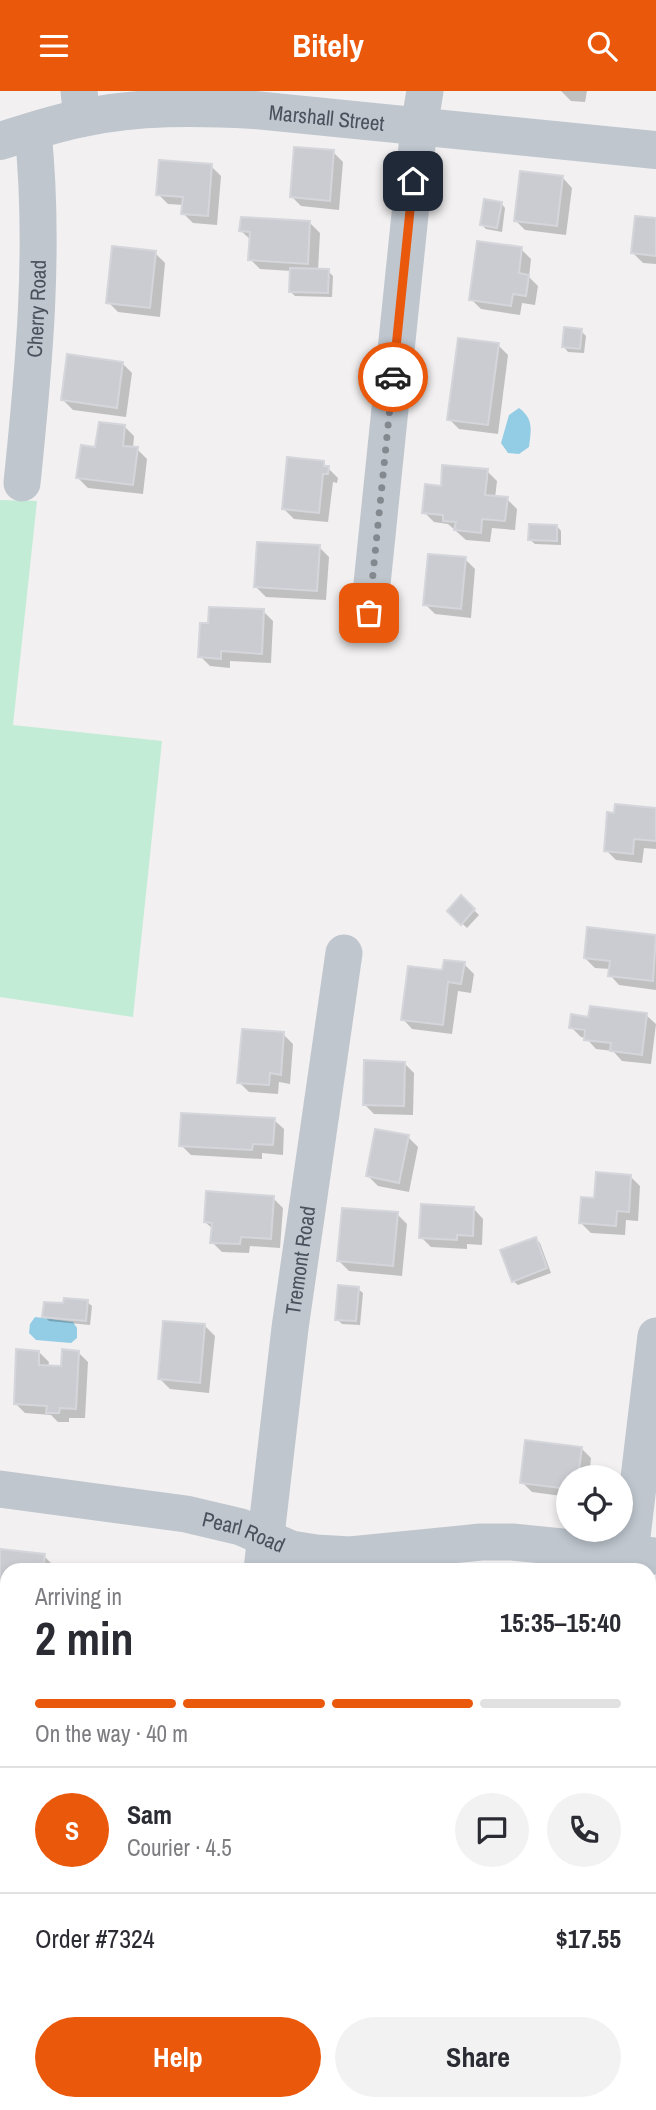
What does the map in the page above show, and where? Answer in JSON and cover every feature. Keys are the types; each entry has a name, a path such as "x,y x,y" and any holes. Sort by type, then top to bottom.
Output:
{"street":[{"name":"Marshall Street","path":"16,136 80,104 121,112 206,107 254,110 422,109 656,150"},
{"path":"369,613 422,109"},
{"name":"Cherry Road","path":"16,136 38,209 36,329 22,483"},
{"name":"Tremont Road","path":"263,1553 289,1341 344,953"},
{"path":"638,1559 656,1336"},
{"name":"Pearl Road","path":"0,1489 187,1514 242,1527 263,1553 291,1549 350,1555 481,1542 513,1542 638,1559"}],"green space":[{"path":"0,500 37,501 13,725 162,741 133,1017 0,997"}],"water":[{"path":"519,408 529,421 529,447 519,454 508,453 501,443 509,415"},
{"path":"35,1317 73,1322 77,1328 77,1338 71,1343 36,1340 29,1333 30,1324"}],"building":[{"path":"294,147 334,150 330,201 290,197"},
{"path":"159,160 212,164 208,216 181,214 183,197 156,195"},
{"path":"520,171 563,176 557,226 514,221"},
{"path":"484,199 502,202 497,228 480,225"},
{"path":"635,216 656,218 656,256 631,253"},
{"path":"241,217 310,221 308,264 248,260 250,232 239,231"},
{"path":"477,241 522,247 519,273 529,275 526,296 513,294 511,306 469,300"},
{"path":"112,246 156,251 150,308 106,303"},
{"path":"290,268 329,269 328,293 289,292"},
{"path":"564,327 582,329 580,349 562,347"},
{"path":"458,338 499,343 488,425 447,420"},
{"path":"67,354 123,362 117,408 61,400"},
{"path":"99,422 125,425 123,446 138,447 133,485 76,478 81,445 95,447"},
{"path":"287,457 324,461 324,466 329,466 328,474 323,474 319,513 282,509"},
{"path":"442,465 488,469 485,495 508,497 505,521 482,519 481,533 454,530 456,522 443,521 443,515 422,513 425,484 441,486"},
{"path":"529,524 557,525 557,541 528,540"},
{"path":"257,542 320,545 317,591 254,587"},
{"path":"428,554 466,557 461,609 423,605"},
{"path":"209,607 264,609 262,654 221,651 221,659 198,657 200,623 208,623"},
{"path":"615,804 656,808 656,841 634,839 633,854 604,851 607,812 614,813"},
{"path":"461,895 475,909 461,925 447,911"},
{"path":"587,927 656,935 653,981 608,976 610,961 584,958"},
{"path":"444,960 465,962 461,984 448,982 443,1025 401,1020 408,966 442,970"},
{"path":"590,1006 647,1013 642,1055 610,1051 611,1043 584,1040 585,1030 569,1028 571,1014 588,1017"},
{"path":"242,1029 284,1032 281,1075 270,1073 269,1085 237,1083"},
{"path":"364,1060 405,1062 404,1106 363,1105"},
{"path":"181,1113 275,1118 273,1145 253,1144 252,1150 179,1146"},
{"path":"375,1129 409,1135 399,1183 366,1176"},
{"path":"596,1172 631,1175 629,1212 617,1211 616,1226 579,1223 581,1197 594,1198"},
{"path":"206,1191 274,1196 271,1239 241,1237 240,1244 210,1243 212,1223 204,1222"},
{"path":"421,1204 474,1207 473,1236 457,1235 457,1240 419,1238"},
{"path":"342,1208 398,1212 393,1266 337,1261"},
{"path":"536,1237 547,1268 512,1282 500,1250"},
{"path":"338,1285 359,1287 356,1321 335,1320"},
{"path":"64,1298 88,1300 86,1321 42,1317 44,1302 63,1303"},
{"path":"163,1321 205,1324 200,1383 158,1379"},
{"path":"16,1349 39,1351 39,1365 61,1366 62,1349 79,1351 76,1409 60,1408 59,1413 46,1413 47,1406 14,1404"},
{"path":"525,1440 582,1447 580,1465 556,1465 556,1487 520,1483"},
{"path":"0,1549 45,1554 44,1563 0,1563"}],"way so far":[{"path":"369,613 393,377"}],"route":[{"path":"393,377 413,181"}]}
